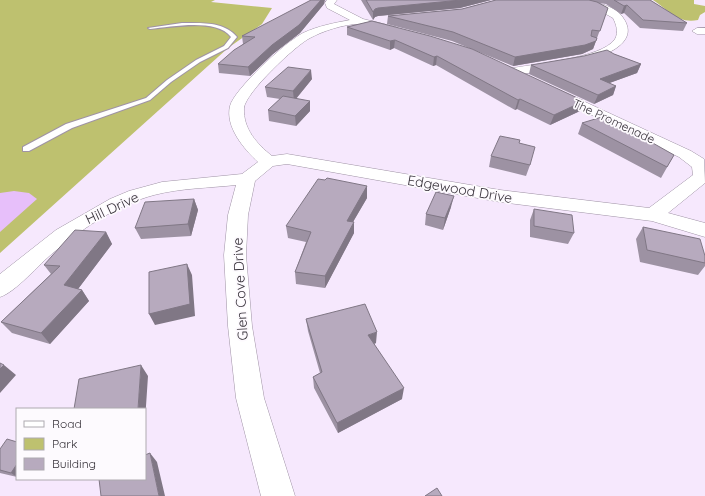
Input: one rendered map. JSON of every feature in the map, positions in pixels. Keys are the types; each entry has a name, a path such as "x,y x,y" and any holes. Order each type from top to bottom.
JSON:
{"street":[{"path":"333,0 329,3 330,6 360,21 408,33"},
{"path":"512,72 592,56 611,49 619,42 622,30 618,16 598,6 572,0"},
{"path":"247,179 268,162 250,147 238,124 237,106 239,101 253,84 299,40 336,26 360,21 390,19"},
{"path":"497,65 533,82"},
{"name":"The Promenade","path":"547,89 672,148 698,163 702,168 702,177 653,215"},
{"name":"Edgewood Drive","path":"268,162 293,160 500,196 653,215"},
{"name":"Hill Drive","path":"0,288 47,247 81,223 136,195 169,186 247,179"},
{"name":"Glen Cove Drive","path":"247,179 238,215 235,255 240,326 250,398 278,496"},
{"path":"653,215 705,230"}],"lane":[{"path":"26,149 69,126 148,99 169,81 198,61 226,47 234,37 227,30 209,25 150,28"}],"green space":[{"path":"0,0 215,0 211,2 272,8 262,24 228,48 0,253"},
{"path":"653,0 694,0 694,4 705,6 705,12 700,15 698,20 684,20 674,15"}],"shaded area":[{"path":"14,191 29,193 37,199 0,232 0,193"}],"building":[{"path":"311,0 321,0 299,25 272,45 248,67 218,64 234,50 255,37 242,36"},
{"path":"366,0 461,0 378,8 373,12"},
{"path":"496,0 589,0 597,2 608,8 600,31 592,30 591,36 597,38 596,41 585,45 515,57 453,32 388,16 462,9"},
{"path":"614,0 650,0 687,23 643,20 627,5 624,6"},
{"path":"372,21 472,49 584,101 554,115 520,99 518,100 437,56 434,57 395,40 390,41 347,27"},
{"path":"607,50 641,64 600,79 616,86 598,95 531,65 584,56"},
{"path":"288,67 311,70 293,91 265,87"},
{"path":"283,96 310,101 295,116 268,110"},
{"path":"605,116 674,155 667,167 582,123"},
{"path":"500,136 520,140 519,143 535,147 530,165 491,156"},
{"path":"327,178 367,186 347,221 354,222 325,276 295,272 311,232 286,226 318,179 325,180"},
{"path":"436,192 454,196 445,218 426,214"},
{"path":"194,199 188,224 135,228 145,202"},
{"path":"534,209 572,215 574,233 534,226"},
{"path":"643,227 700,239 705,256 705,263 647,250"},
{"path":"75,230 106,232 64,285 82,290 41,333 1,322 60,266 44,265"},
{"path":"187,264 190,304 149,314 149,272"},
{"path":"365,304 377,332 368,335 404,388 337,423 313,377 322,372 306,319"},
{"path":"0,363 4,365 0,369"},
{"path":"141,365 138,408 74,408 79,379"},
{"path":"7,439 16,442 16,466 11,473 0,470 0,449"},
{"path":"150,453 159,496 101,496 99,480 146,480 146,455"},
{"path":"437,488 442,496 425,496"}]}
